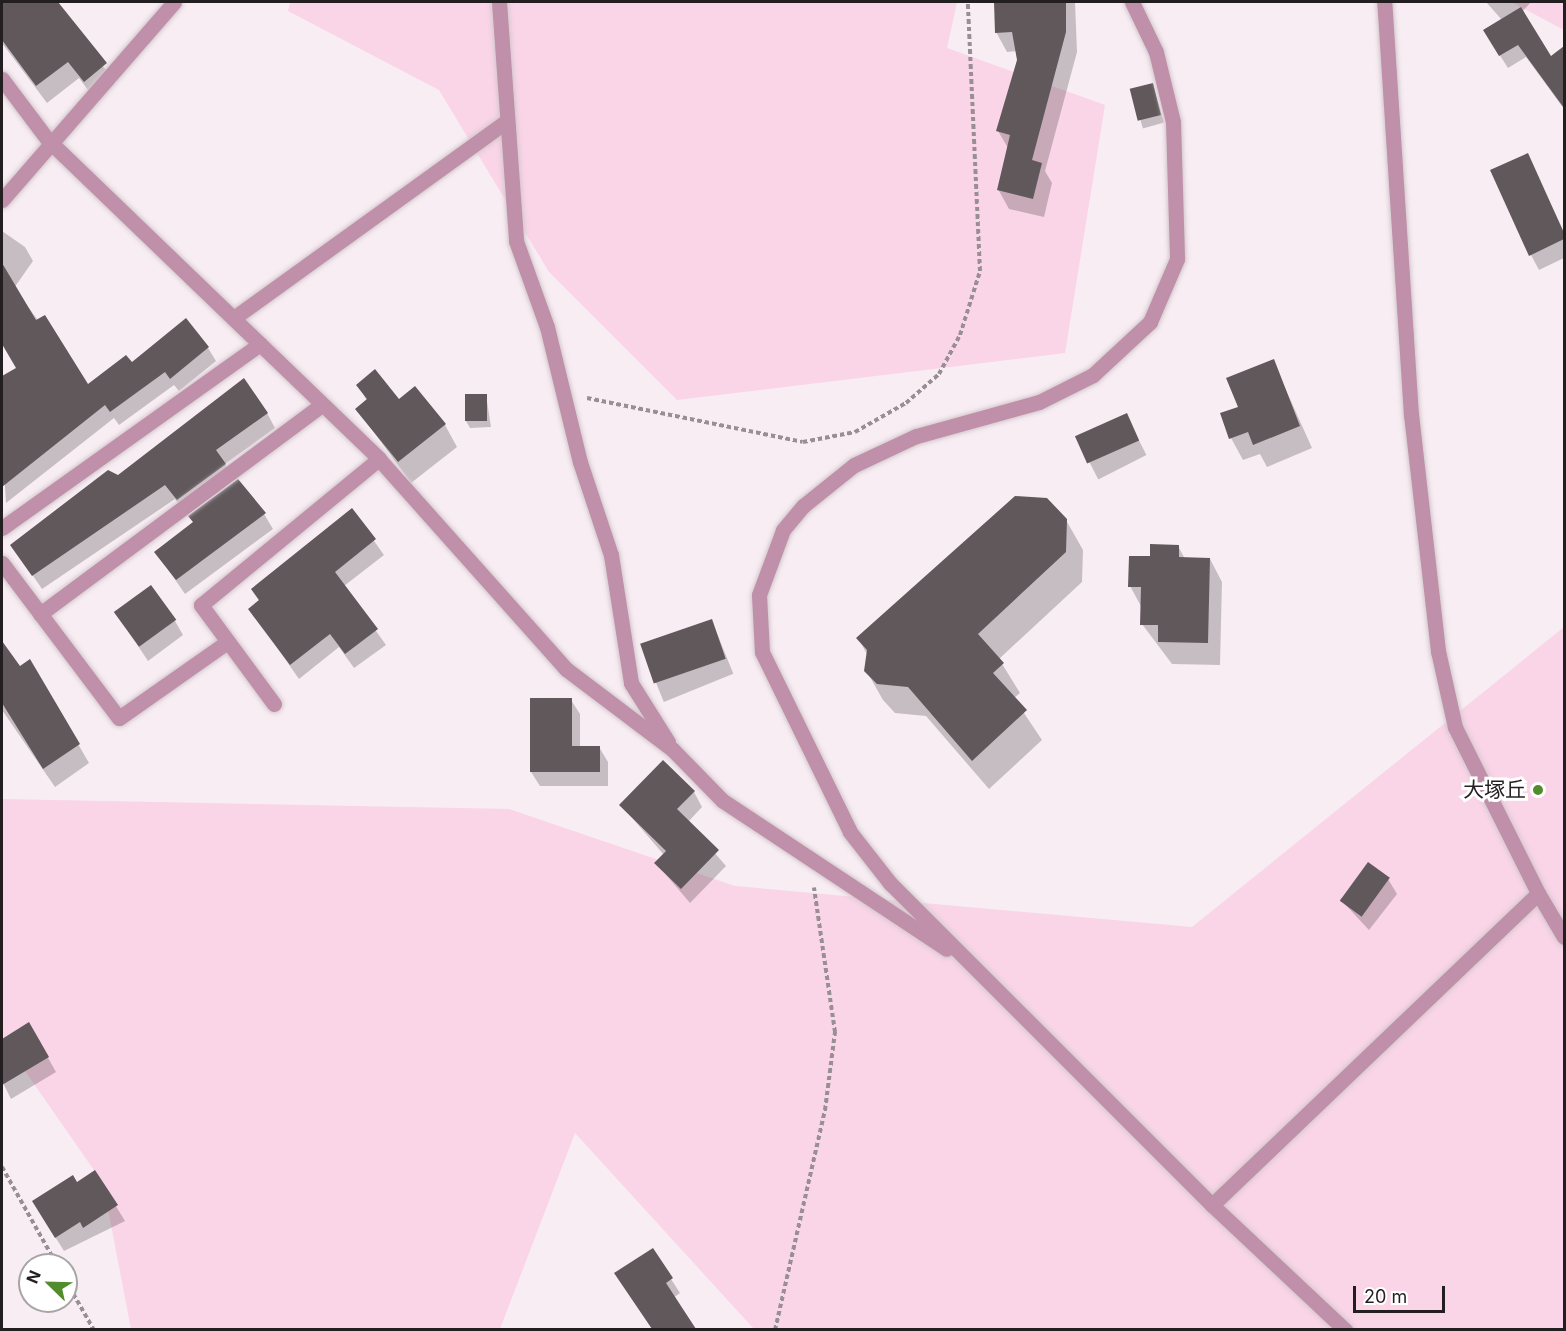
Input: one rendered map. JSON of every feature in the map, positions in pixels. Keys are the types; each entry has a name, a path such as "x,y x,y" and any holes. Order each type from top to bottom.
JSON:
{"street":[{"path":"2,200 48,140 174,2"},
{"path":"499,2 516,241 547,327 563,393 611,555 631,683 673,750"},
{"path":"1132,2 1156,52 1173,122 1176,259 1150,321 1093,375 1039,402 916,436 854,465 803,506 783,530 759,595 762,652 850,832 890,883 1212,1205 1345,1329"},
{"path":"1384,2 1411,414 1438,651 1455,727 1538,893 1564,937"},
{"path":"2,79 48,140 235,317 319,407 378,459 567,669 673,750 723,801 977,969"},
{"path":"235,317 507,121"},
{"path":"2,528 260,344"},
{"path":"40,614 319,407"},
{"path":"274,704 201,605 378,459"},
{"path":"2,563 119,718 228,642"},
{"path":"1212,1205 1538,893"}],"path":[{"path":"563,393 803,442 855,432 906,403 939,374 960,334 980,271 968,2"},
{"path":"775,1329 825,1110 835,1032 811,858"},
{"path":"2,1167 50,1253"},
{"path":"78,1302 94,1329"}],"shaded area":[{"path":"290,2 957,2 947,48 1105,105 1065,353 677,400 549,272 439,90 288,11"},
{"path":"1511,2 1564,2 1564,30"},
{"path":"1564,627 1564,1329 754,1329 575,1133 500,1329 131,1329 103,1183 2,1038 2,799 509,809 735,886 1192,927"}],"building":[{"path":"2,2 58,2 107,63 84,82 68,62 36,86 2,40"},
{"path":"994,2 1066,2 1066,32 1032,160 1042,163 1033,199 997,190 1010,135 996,131 1017,60 1012,32 995,33"},
{"path":"1521,7 1551,56 1564,46 1564,108 1518,45 1499,56 1483,30"},
{"path":"1153,83 1161,115 1138,121 1130,89"},
{"path":"1528,153 1564,233 1564,239 1529,256 1490,170"},
{"path":"2,263 36,320 45,315 88,384 126,355 132,362 186,318 209,347 170,379 165,372 110,412 105,405 2,487 2,376 16,368 2,344"},
{"path":"1274,359 1300,426 1253,445 1248,432 1229,439 1220,413 1238,407 1226,378"},
{"path":"375,369 399,399 415,386 446,424 398,462 355,409 367,399 356,385"},
{"path":"244,378 268,413 216,450 226,464 177,500 165,485 32,576 10,545 108,470 118,475"},
{"path":"465,394 487,394 487,421 465,421"},
{"path":"1127,413 1139,440 1087,464 1075,436"},
{"path":"238,479 266,513 176,580 154,552 193,522 188,516"},
{"path":"1015,496 1047,498 1067,519 1066,552 978,634 1004,663 993,673 1027,710 972,761 908,687 877,684 864,671 867,650 856,638"},
{"path":"352,508 376,539 335,572 378,629 345,654 330,634 290,665 248,609 259,600 251,589"},
{"path":"1150,544 1179,545 1179,557 1210,558 1208,643 1158,642 1158,625 1140,625 1141,587 1128,587 1129,556 1150,556"},
{"path":"151,585 176,620 139,647 114,612"},
{"path":"712,619 726,659 654,683 640,644"},
{"path":"2,641 20,666 30,659 80,744 43,769 2,703"},
{"path":"530,698 572,698 572,746 600,746 600,772 530,772"},
{"path":"663,760 695,791 677,809 719,850 681,889 654,863 666,851 619,805"},
{"path":"1368,862 1390,878 1362,917 1340,901"},
{"path":"29,1022 49,1057 2,1085 2,1039"},
{"path":"95,1170 118,1205 83,1228 80,1222 55,1238 32,1201 73,1175 77,1182"},
{"path":"653,1248 673,1278 666,1283 696,1329 652,1329 614,1273"}],"place":[{"name":"大塚丘","path":"1538,790"}]}
